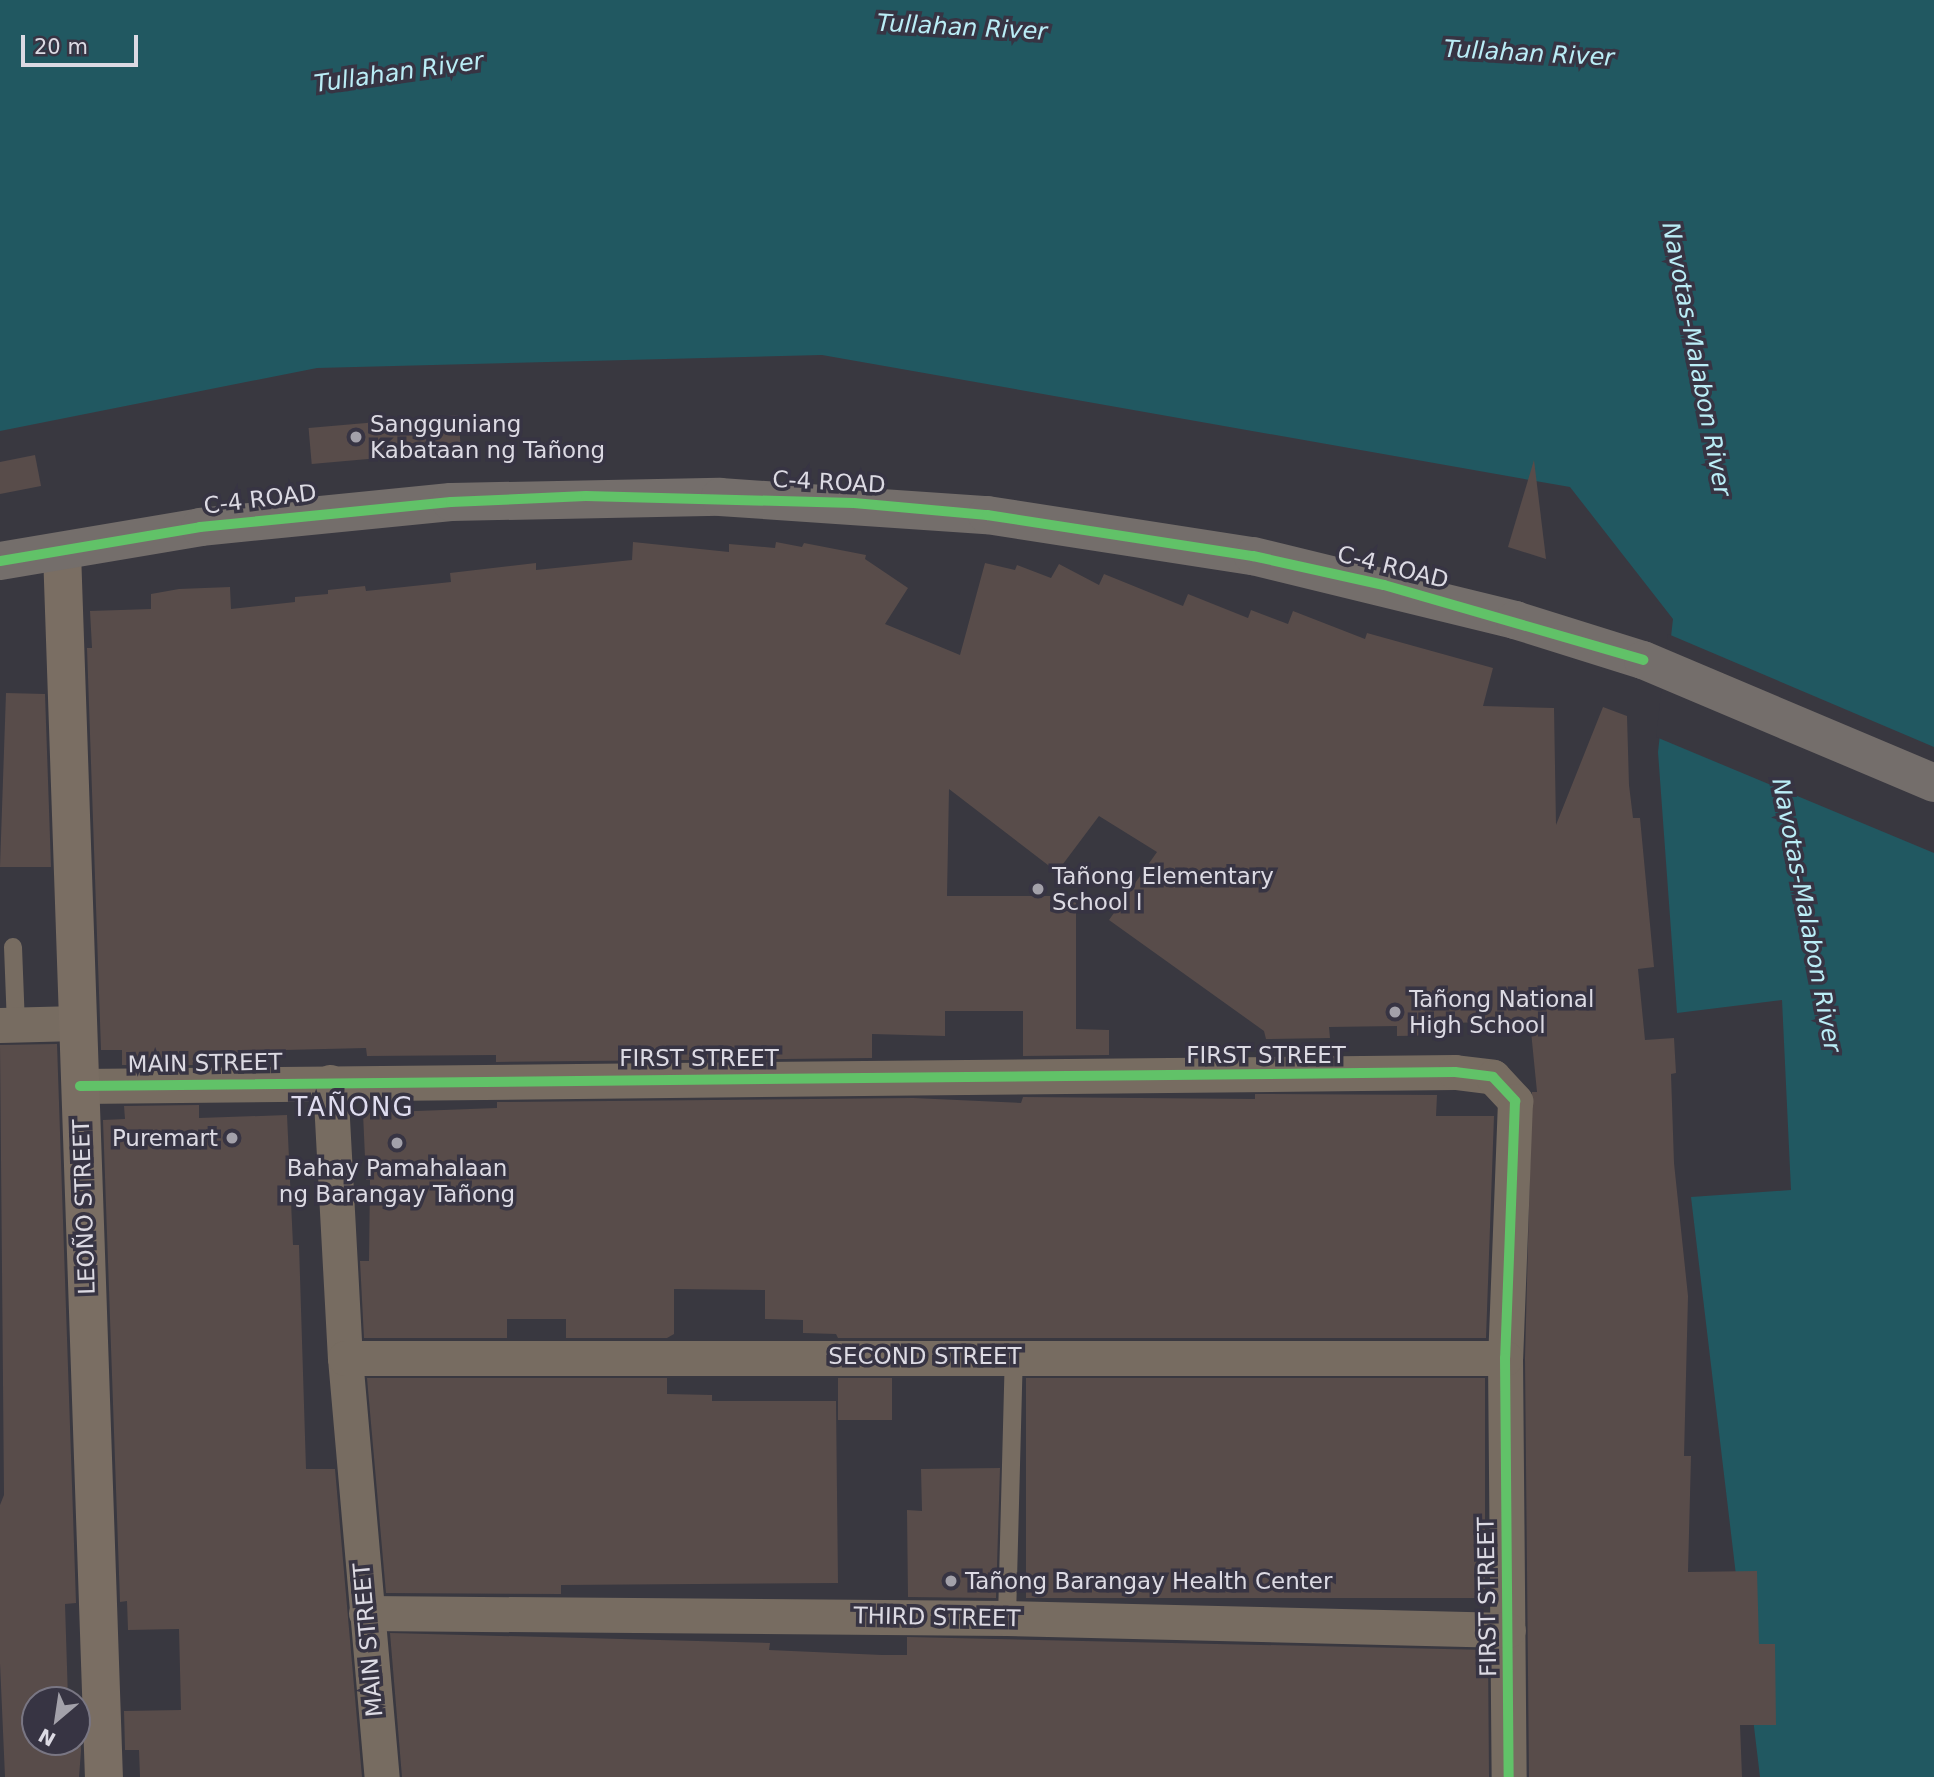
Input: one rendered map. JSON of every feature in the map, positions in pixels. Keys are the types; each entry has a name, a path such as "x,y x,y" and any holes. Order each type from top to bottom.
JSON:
{"highway":[{"name":"C-4 ROAD","path":"0,561 201,527 452,502 586,496 854,503 1014,519 1253,556 1515,620 1666,670 1934,783"}],"main road":[{"name":"LEOÑO STREET","path":"62,552 104,1777"}],"street":[{"path":"8,1025 78,1023"},
{"name":"FIRST STREET","path":"330,1082 1455,1072 1493,1077 1515,1101 1506,1358 1509,1777"},
{"name":"MAIN STREET","path":"80,1086 330,1082 345,1359 382,1777"},
{"name":"SECOND STREET","path":"345,1359 1506,1358"},
{"name":"THIRD STREET","path":"366,1613 1007,1618 1508,1630"}],"lane":[{"path":"8,1025 13,947"},
{"path":"1007,1618 1014,1357"}],"water":[{"path":"0,0 1934,0 1934,1777 1760,1777 1691,1197 1791,1190 1782,1000 1677,1013 1658,752 1673,619 1570,487 822,355 317,368 0,431"}],"pier":[{"path":"1668,634 1934,747 1934,853 1656,737"}],"building":[{"path":"458,415 461,451 312,464 309,428"},
{"path":"35,455 41,486 0,494 0,462"},
{"path":"1534,460 1546,559 1508,547"},
{"path":"633,542 729,552 729,544 775,548 776,542 802,547 804,543 866,555 865,559 908,588 885,624 960,655 985,563 1015,570 1017,565 1051,578 1059,564 1099,585 1104,574 1183,606 1188,594 1248,618 1251,610 1288,624 1293,611 1365,639 1367,633 1493,668 1483,706 1554,708 1556,825 1603,707 1627,716 1629,785 1633,818 1640,818 1654,967 1638,969 1645,1040 1674,1038 1676,1073 1671,1074 1674,1163 1688,1296 1684,1456 1691,1456 1688,1572 1757,1571 1759,1644 1775,1644 1776,1725 1740,1725 1742,1777 1529,1777 1525,1358 1532,1092 1537,1092 1530,1021 1450,1023 1450,1035 1397,1036 1397,1026 1329,1027 1330,1038 1266,1039 1264,1031 1109,920 1157,852 1099,816 1057,872 949,789 947,896 1076,896 1076,1029 1109,1030 1109,1055 1023,1056 1023,1011 945,1011 945,1036 872,1034 872,1058 496,1062 496,1055 367,1056 366,1048 284,1050 285,1056 197,1057 197,1065 122,1065 122,1050 101,1050 87,648 92,648 90,611 151,609 151,594 179,589 230,587 231,609 295,602 295,597 328,594 328,590 365,586 366,591 451,582 450,573 536,563 536,570 632,560"},
{"path":"6,693 45,694 51,867 0,867"},
{"path":"57,1044 76,1603 65,1604 68,1686 21,1686 21,1756 81,1756 79,1777 5,1777 0,1663 0,1505 4,1495 0,1045"},
{"path":"1255,1094 1437,1095 1436,1116 1494,1116 1486,1338 838,1338 836,1334 803,1333 803,1320 765,1319 765,1290 674,1289 674,1334 667,1338 566,1338 566,1319 507,1319 507,1338 364,1338 360,1261 369,1261 370,1180 366,1180 363,1113 497,1108 497,1102 913,1098 1021,1103 1023,1097 1255,1099"},
{"path":"199,1105 199,1118 287,1115 293,1245 299,1245 306,1469 335,1469 362,1777 140,1777 139,1750 125,1750 124,1711 181,1710 179,1629 128,1630 127,1601 120,1602 103,1120 125,1119 124,1106"},
{"path":"367,1378 667,1378 667,1394 712,1395 712,1401 836,1401 838,1583 561,1585 561,1594 386,1593"},
{"path":"838,1378 892,1378 892,1420 838,1420"},
{"path":"1026,1378 1485,1378 1485,1598 1026,1598"},
{"path":"1000,1468 996,1598 908,1597 907,1510 922,1511 921,1469"},
{"path":"390,1633 770,1643 769,1650 882,1655 907,1655 907,1637 1488,1650 1489,1777 402,1777"}],"cycle path":[{"path":"0,561 200,527 451,502 586,496 854,503 987,515 1253,556 1384,585 1643,660"},
{"path":"80,1086 1455,1072 1493,1077 1515,1101 1505,1358 1509,1777"}],"place":[{"name":"Sangguniang Kabataan ng Tañong","path":"356,437"},
{"name":"Tañong Elementary School Ⅰ","path":"1038,889"},
{"name":"Tañong National High School","path":"1395,1012"},
{"name":"Puremart","path":"232,1138"},
{"name":"Bahay Pamahalaan ng Barangay Tañong","path":"397,1143"},
{"name":"Tañong Barangay Health Center","path":"951,1581"}],"district":[{"name":"TAÑONG","path":"353,1108"}],"water label":[{"name":"Tullahan River","path":"962,28"},
{"name":"Tullahan River","path":"1529,54"},
{"name":"Tullahan River","path":"399,73"},
{"name":"Navotas-Malabon River","path":"1696,359"},
{"name":"Navotas-Malabon River","path":"1806,915"}]}
